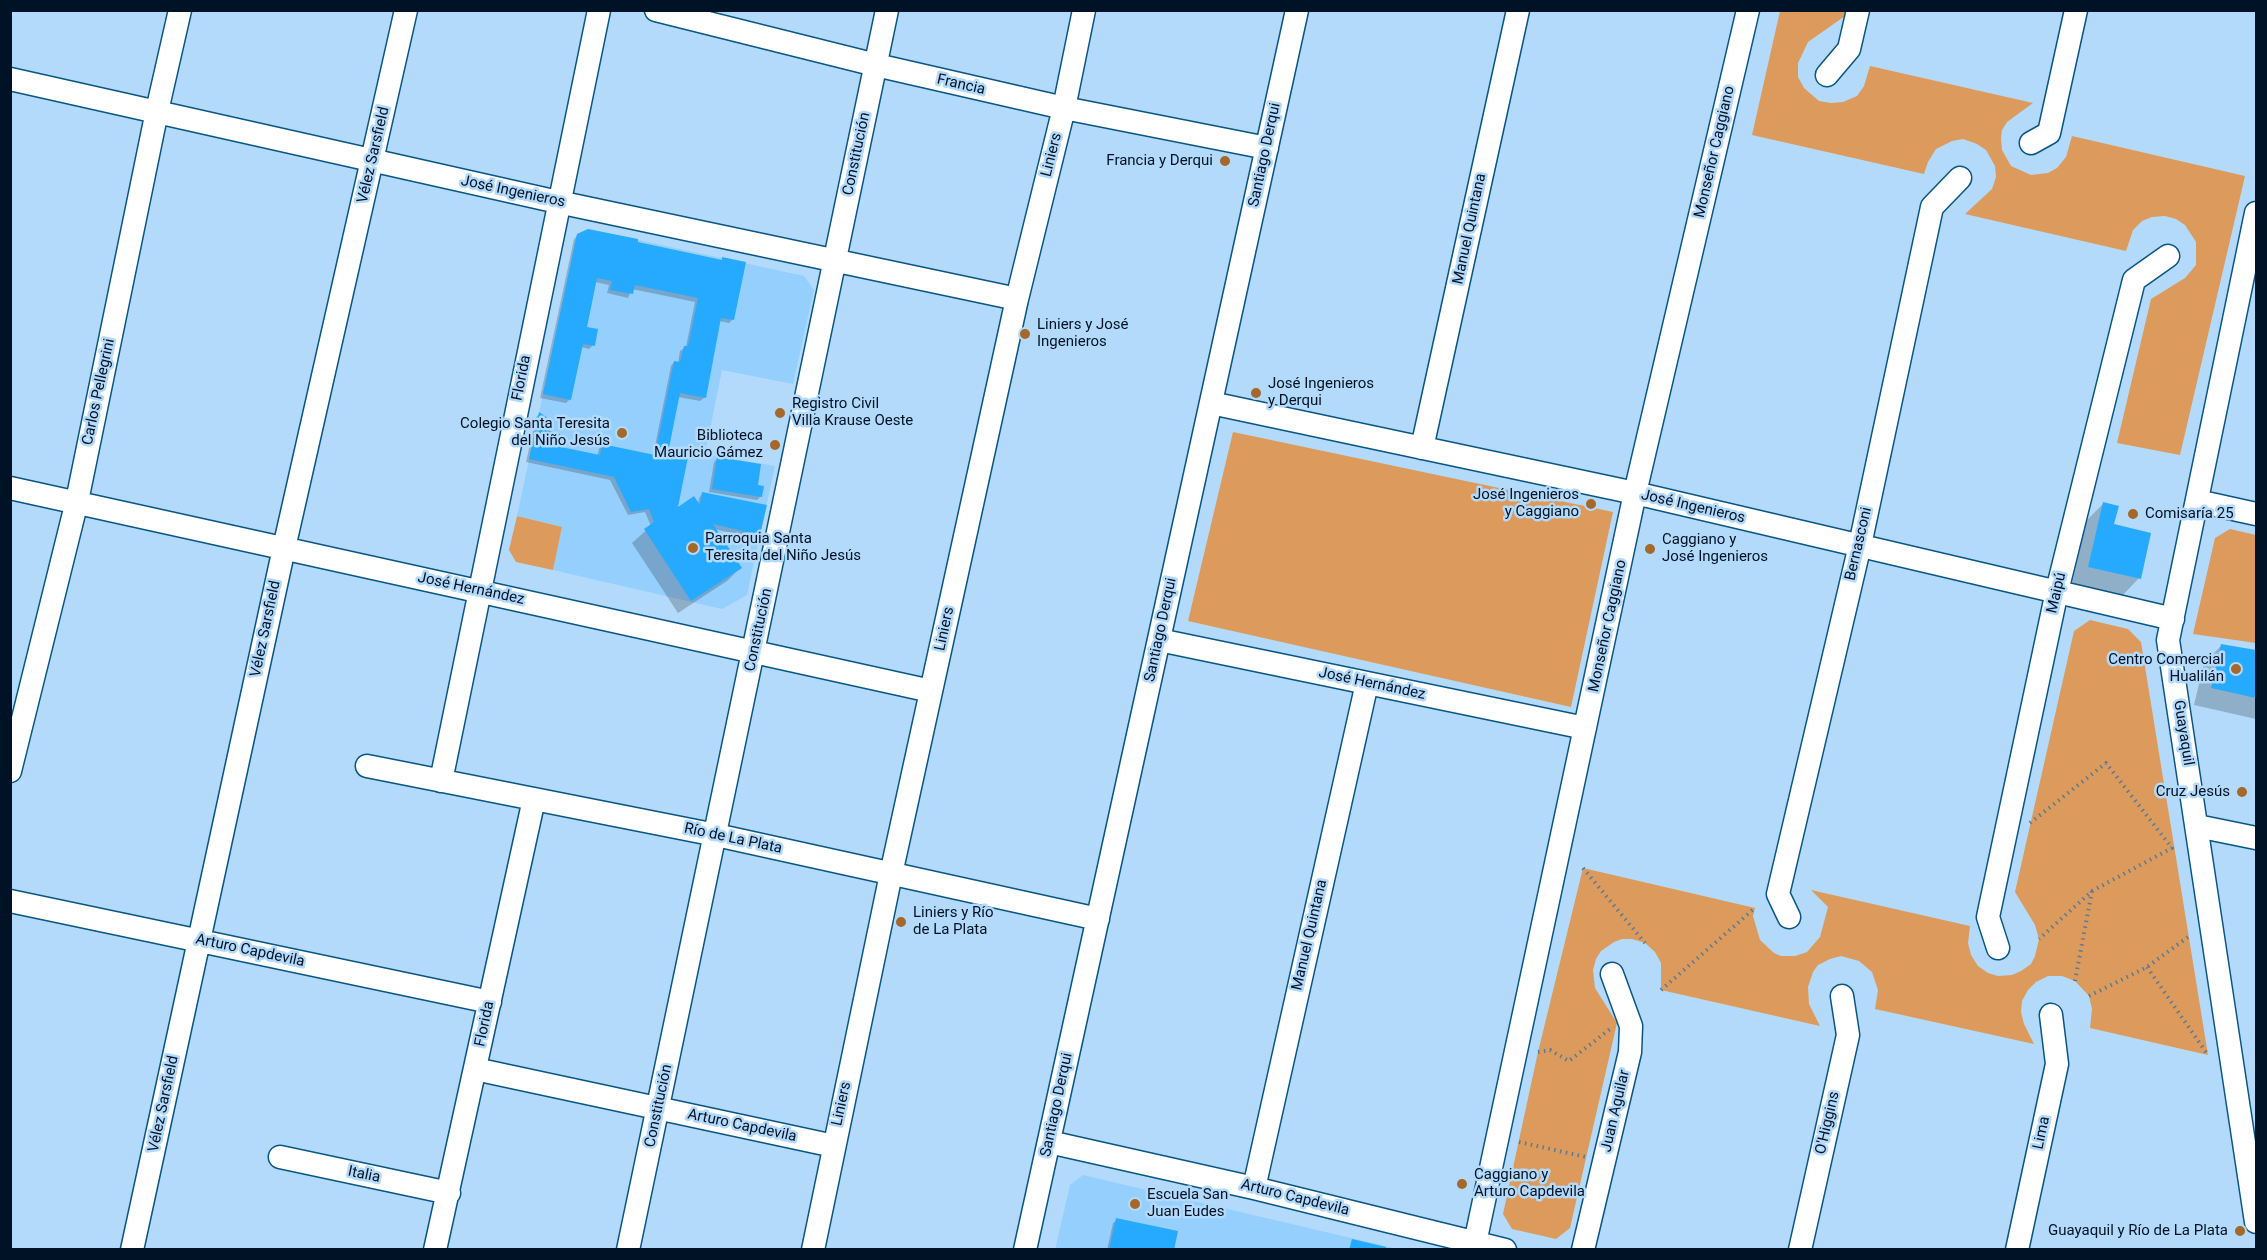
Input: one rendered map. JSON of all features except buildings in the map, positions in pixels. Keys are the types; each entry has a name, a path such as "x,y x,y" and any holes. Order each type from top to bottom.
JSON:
{"street":[{"name":"Carlos Pellegrini","path":"10,771 77,501 180,10"},
{"name":"Vélez Sarsfield","path":"132,1250 284,548 406,10"},
{"name":"Florida","path":"441,780 598,10"},
{"name":"Francia","path":"656,10 705,16 876,65 1064,108 1267,148"},
{"name":"Constitución","path":"628,1250 755,652 887,10"},
{"name":"Liniers","path":"813,1250 891,874 1017,299 1064,108 1084,10"},
{"name":"Santiago Derqui","path":"1025,1250 1297,10"},
{"name":"Manuel Quintana","path":"1422,448 1518,10"},
{"name":"Monseñor Caggiano","path":"1475,1243 1635,493 1748,10"},
{"path":"1827,75 1849,49 1858,10"},
{"path":"2031,143 2049,133 2076,10"},
{"name":"José Ingenieros","path":"10,80 558,202 1017,299"},
{"name":"Bernasconi","path":"1789,917 1778,894 1860,545 1932,207 1960,178"},
{"name":"Guayaquil","path":"2256,213 2248,295 2197,501 2168,640 2254,1189 2256,1222"},
{"name":"Maipú","path":"1998,948 1988,917 2057,591 2134,280 2168,256"},
{"name":"José Ingenieros","path":"1211,403 1635,493 2173,619"},
{"name":"José Hernández","path":"10,488 931,691"},
{"path":"2197,501 2256,514"},
{"name":"José Hernández","path":"1159,640 1586,728"},
{"name":"Manuel Quintana","path":"1254,1188 1367,683"},
{"name":"Río de La Plata","path":"367,766 716,835 1098,919"},
{"name":"Florida","path":"435,1250 534,799"},
{"path":"2197,826 2256,838"},
{"name":"Arturo Capdevila","path":"10,901 490,1002"},
{"name":"Juan Aguilar","path":"1583,1250 1630,1052 1631,1026 1612,974"},
{"name":"O'Higgins","path":"1800,1250 1848,1035 1842,996"},
{"name":"Lima","path":"2017,1250 2057,1064 2051,1016"},
{"name":"Arturo Capdevila","path":"475,1069 834,1146"},
{"name":"Arturo Capdevila","path":"1049,1142 1254,1188 1505,1250"},
{"name":"Italia","path":"280,1157 448,1193"}],"path":[{"path":"2030,823 2106,763 2172,848 2092,891 2039,939"},
{"path":"1583,868 1645,943"},
{"path":"2075,981 2092,891"},
{"path":"1661,990 1755,908"},
{"path":"2089,996 2148,967 2188,937"},
{"path":"2148,967 2208,1055"},
{"path":"1538,1052 1550,1050 1569,1061 1617,1023"},
{"path":"1519,1142 1586,1157"}],"shaded area":[{"path":"1780,11 1846,11 1845,16 1808,42 1798,63 1798,77 1804,88 1819,101 1843,102 1857,96 1864,86 1870,66 2033,103 2007,122 2002,130 2001,138 2002,150 2011,166 2031,175 2048,173 2057,168 2066,157 2072,136 2245,176 2180,455 2117,443 2151,299 2185,278 2196,265 2196,242 2185,225 2165,216 2142,221 2133,230 2126,251 1965,214 1992,189 1996,177 1995,166 1986,150 1963,139 1952,141 1936,149 1924,174 1752,135"},
{"name":"Colegio Santa Teresita del Niño Jesús","path":"588,229 804,276 814,290 793,384 722,370 705,454 775,466 747,595 722,609 553,570 562,527 517,516 577,234"},
{"path":"1233,432 1613,512 1571,707 1188,621"},
{"path":"517,516 562,527 553,570 516,562 509,550"},
{"path":"2230,529 2256,535 2256,643 2193,634 2215,538"},
{"path":"2090,620 2128,629 2141,642 2208,1055 2090,1028 2092,1009 2089,996 2075,981 2062,976 2048,976 2036,982 2022,1001 2021,1012 2024,1024 2034,1044 1875,1009 1878,990 1872,972 1859,961 1841,956 1818,965 1808,987 1809,1004 1820,1026 1661,990 1661,963 1655,952 1645,943 1622,939 1601,951 1593,970 1595,988 1617,1023 1570,1228 1556,1239 1512,1229 1503,1214 1538,1052 1583,868 1755,908 1753,916 1760,940 1774,953 1781,956 1795,956 1807,952 1820,937 1828,907 1811,890 1970,926 1968,943 1971,955 1978,966 1998,976 2012,975 2021,971 2031,964 2039,939 2035,925 2015,892 2074,631"},
{"name":"Escuela San Juan Eudes","path":"1083,1175 1398,1249 1055,1250 1070,1185"}],"place":[{"name":"Francia y Derqui","path":"1225,161"},
{"name":"Liniers y José Ingenieros","path":"1025,334"},
{"name":"José Ingenieros y Derqui","path":"1256,393"},
{"name":"Registro Civil Villa Krause Oeste","path":"780,413"},
{"name":"Colegio Santa Teresita del Niño Jesús","path":"622,433"},
{"name":"Biblioteca Mauricio Gámez","path":"775,445"},
{"name":"José Ingenieros y Caggiano","path":"1591,504"},
{"name":"Comisaría 25","path":"2133,514"},
{"name":"Parroquia Santa Teresita del Niño Jesús","path":"693,548"},
{"name":"Caggiano y José Ingenieros","path":"1650,549"},
{"name":"Centro Comercial Hualilán","path":"2236,669"},
{"name":"Cruz Jesús","path":"2242,792"},
{"name":"Liniers y Río de La Plata","path":"901,922"},
{"name":"Caggiano y Arturo Capdevila","path":"1462,1184"},
{"name":"Escuela San Juan Eudes","path":"1135,1204"},
{"name":"Guayaquil y Río de La Plata","path":"2240,1231"}]}
